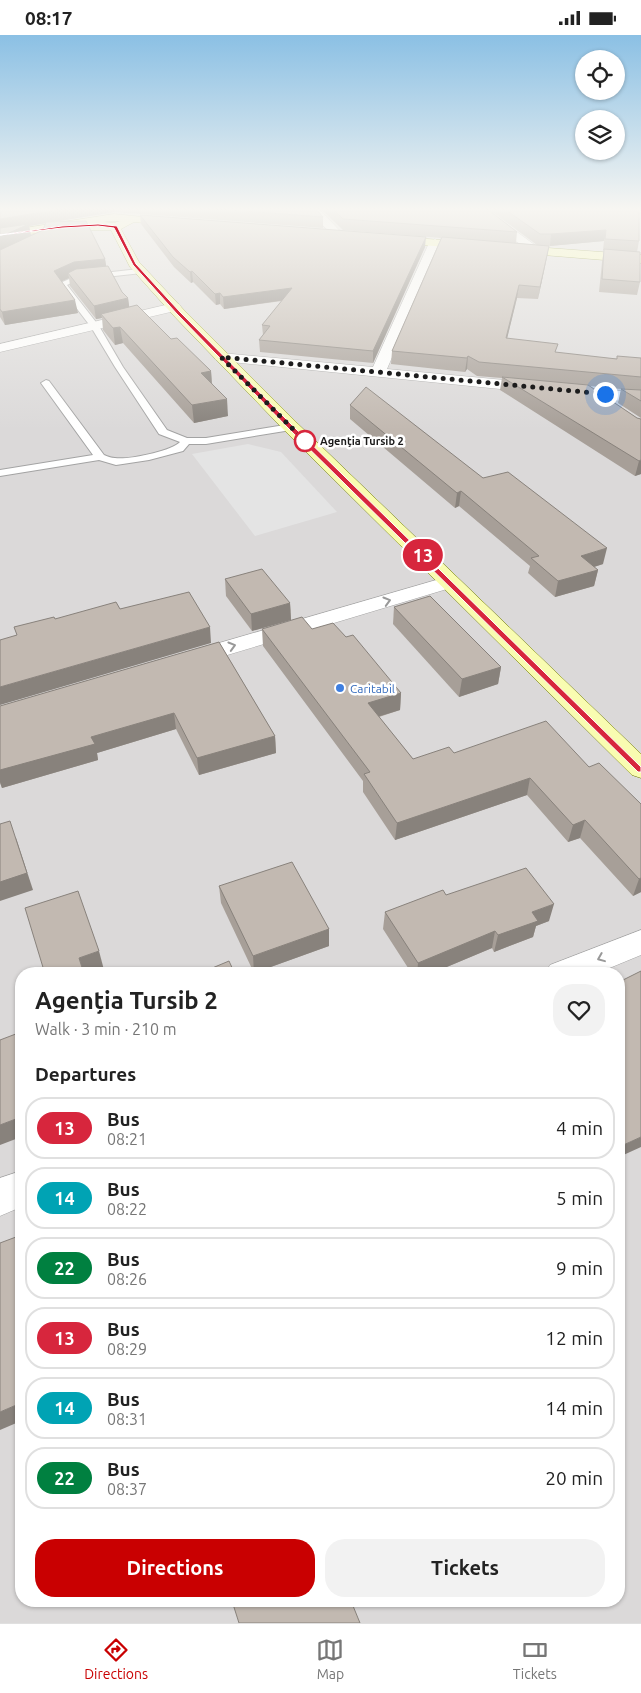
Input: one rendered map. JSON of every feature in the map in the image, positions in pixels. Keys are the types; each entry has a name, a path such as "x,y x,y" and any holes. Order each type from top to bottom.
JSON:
{"main road":[{"path":"150,282 291,427 641,769"}],"street":[{"path":"378,373 418,282"},
{"path":"0,348 174,307"},
{"path":"221,357 641,398"},
{"path":"587,392 619,413"},
{"path":"170,664 450,582"},
{"path":"578,967 641,942"},
{"path":"0,1197 15,1191"}],"lane":[{"path":"64,282 62,283 95,326 119,367 163,431 186,441 206,441 291,427"},
{"path":"46,383 100,457"},
{"path":"0,473 100,457 116,461 149,457 179,449 186,441"}],"shaded area":[{"path":"0,282 641,282 641,1623 0,1623"},
{"path":"248,444 281,452 337,512 255,536 192,454"}],"building":[{"path":"0,282 62,282 75,300 2,312 0,309"},
{"path":"75,282 117,282 128,298 94,306"},
{"path":"203,282 405,282 373,351 259,340 270,326 262,325 292,288 223,297 220,293 215,294"},
{"path":"422,282 541,282 540,287 519,285 506,338 558,344 555,352 617,359 617,356 641,358 641,377 479,362 468,356 467,358 392,351"},
{"path":"137,305 171,339 177,338 211,371 201,373 227,399 192,405 120,327 113,328 101,314"},
{"path":"502,377 588,385 641,419 641,460 639,461"},
{"path":"366,387 483,478 508,472 607,548 581,556 598,570 558,581 531,558 539,556 461,491 457,493 350,405"},
{"path":"621,389 641,390 641,401"},
{"path":"262,569 290,603 251,614 225,579"},
{"path":"189,592 210,627 0,687 0,640 17,635 14,627 54,617 55,619 116,602 120,609"},
{"path":"430,596 501,667 462,679 394,607"},
{"path":"302,617 312,629 333,623 346,637 353,635 401,693 368,703 413,759 449,747 454,753 546,721 589,767 599,763 641,804 641,878 639,879 585,820 573,825 530,778 397,823 364,774 370,772 262,629"},
{"path":"219,642 275,736 197,758 174,713 91,737 95,744 0,770 0,706"},
{"path":"10,821 27,873 0,882 0,824"},
{"path":"292,862 329,929 253,956 219,886"},
{"path":"526,868 554,904 532,912 538,921 498,935 495,931 418,963 385,912 443,890 446,895"},
{"path":"78,891 99,951 79,958 82,967 43,967 25,908"},
{"path":"229,961 232,967 215,967"},
{"path":"641,971 641,1137 625,1144 625,979"},
{"path":"15,1034 15,1119 0,1125 0,1040"},
{"path":"15,1237 15,1406 0,1412 0,1243"},
{"path":"234,1607 353,1607 360,1623 239,1623"}],"bus line":[{"name":"13","path":"150,282 291,427 641,769"}],"place":[{"name":"Agenția Tursib 2","path":"305,441"},
{"name":"Caritabil","path":"340,688"}],"route":[{"path":"305,441 221,357 605,394"}]}
